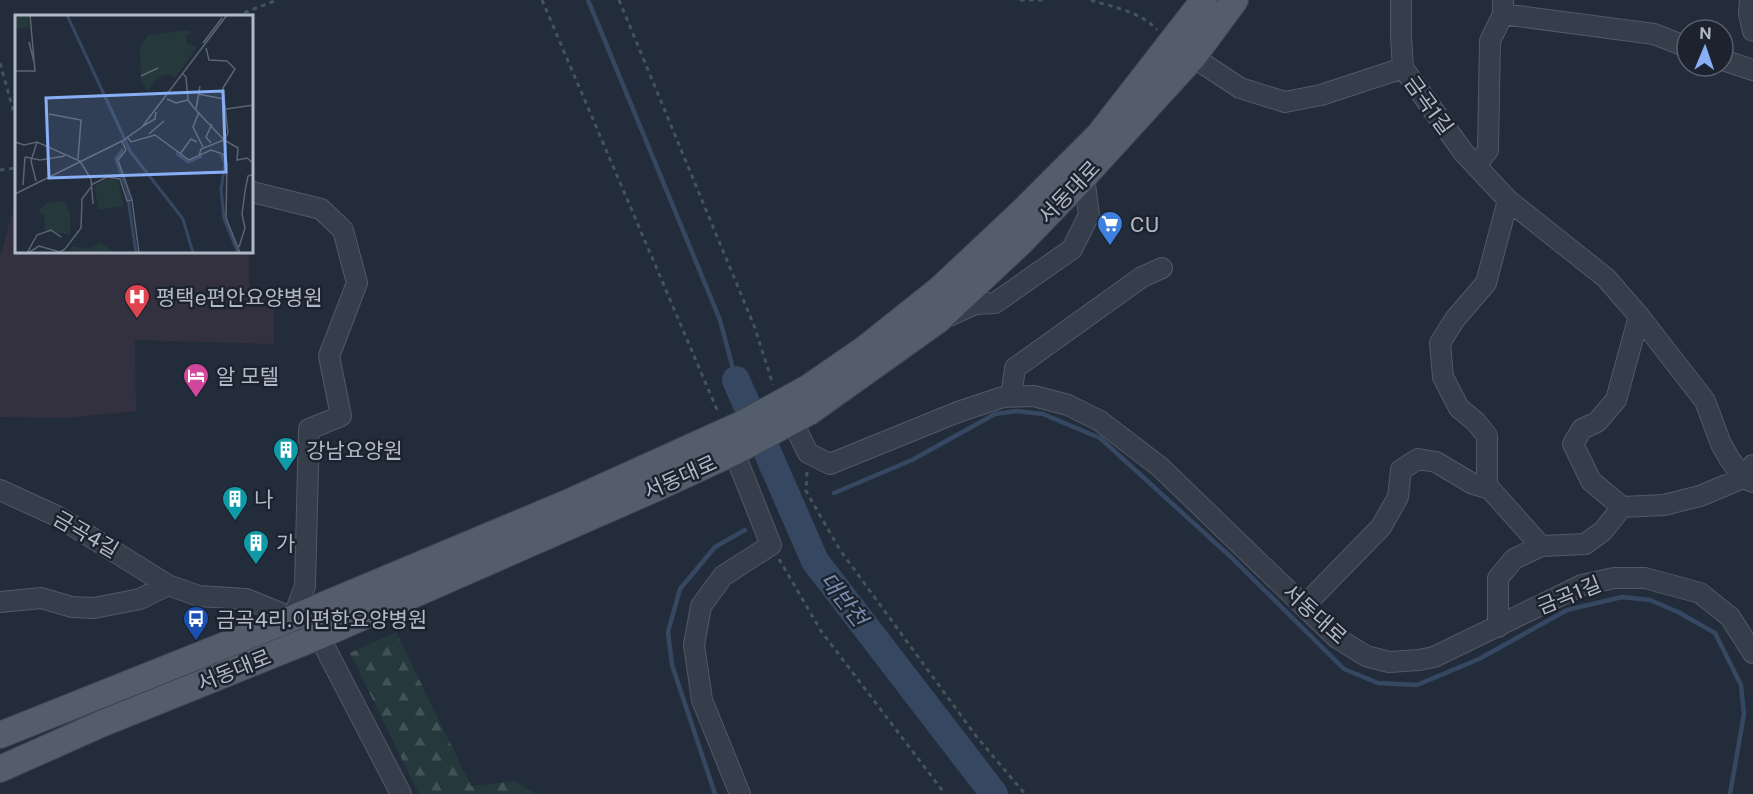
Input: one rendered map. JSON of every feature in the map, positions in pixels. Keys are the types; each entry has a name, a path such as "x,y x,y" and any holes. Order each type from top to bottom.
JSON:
{"main road":[{"name":"서동대로","path":"0,769 100,724 318,636 737,439 780,416 808,388 866,348 940,289 1099,135 1204,0"},
{"name":"서동대로","path":"780,416 809,412 938,320 1020,243 1084,177 1193,57 1235,0"},
{"name":"서동대로","path":"0,735 293,618 565,504 737,439"}],"street":[{"name":"금곡1길","path":"1401,0 1403,68 1464,153 1508,200 1606,278 1705,401 1721,444 1750,475 1700,496 1664,505 1622,507 1603,531 1585,544 1541,546 1514,559 1498,578 1498,627 1582,585 1614,578 1645,578 1700,593 1730,617 1753,653"},
{"path":"1750,0 1749,15 1753,31"},
{"name":"금곡1길","path":"1476,166 1488,150 1490,41 1503,7 1654,34 1675,42"},
{"path":"1193,57 1240,88 1285,102 1321,95 1403,68"},
{"path":"1735,64 1753,70"},
{"path":"938,320 975,304 994,303 1072,249 1089,215 1084,177"},
{"path":"254,192 321,209 343,230 357,283 329,356 341,416 309,429 305,586 293,618"},
{"path":"1508,200 1486,283 1455,319 1440,344 1443,377 1459,408 1487,435 1487,483 1490,489 1541,546"},
{"path":"1011,396 1015,368 1142,277 1162,268"},
{"path":"1622,507 1591,481 1573,444 1582,429 1597,422 1616,400 1638,315"},
{"name":"서동대로","path":"808,453 830,465 958,412 1003,397 1034,396 1068,405 1100,421 1160,467 1337,638 1366,656 1389,662 1434,657 1498,627"},
{"path":"780,416 808,453"},
{"path":"737,439 771,545 723,576 700,606 694,645 702,700 740,794"},
{"path":"1304,606 1381,528 1398,497 1401,470 1418,459 1436,462 1473,484 1490,489"},
{"name":"금곡4길","path":"0,490 57,516 168,585 199,596 246,599 293,618 318,636"},
{"path":"0,602 41,598 72,607 94,608 140,600 168,585"},
{"path":"318,636 401,794"}],"path":[{"path":"239,15 277,0"},
{"path":"542,0 737,439"},
{"path":"619,0 755,328 780,416"},
{"path":"1020,0 1043,0"},
{"path":"1091,0 1127,11 1153,26 1170,46"},
{"path":"0,63 15,107"},
{"path":"0,170 15,168"},
{"path":"808,453 806,491 840,550 976,736 1025,794"},
{"path":"771,545 821,631 945,794"}],"shaded area":[{"name":"평택e편안요양병원","path":"15,204 15,254 249,254 249,296 274,301 274,344 135,340 136,411 67,418 0,417 0,257"}],"green space":[{"path":"396,632 471,786 514,781 536,794 419,794 350,653"}],"waterway":[{"path":"588,0 720,320 736,380"},
{"name":"대반천","path":"736,380 815,561 994,794"},
{"path":"834,493 912,460 995,414 1017,411 1043,414 1100,438 1232,558 1344,669 1378,683 1417,685 1479,659 1567,610 1622,597 1650,600 1678,612 1715,633 1741,685 1744,714 1730,794"},
{"path":"715,794 672,665 668,632 680,589 715,547 745,530"}],"place":[{"name":"CU","path":"1110,247"},
{"name":"평택e편안요양병원","path":"137,320"},
{"name":"알 모텔","path":"196,399"},
{"name":"강남요양원","path":"286,473"},
{"name":"나","path":"235,522"},
{"name":"가","path":"256,566"},
{"name":"금곡4리.이편한요양병원","path":"196,642"}]}
